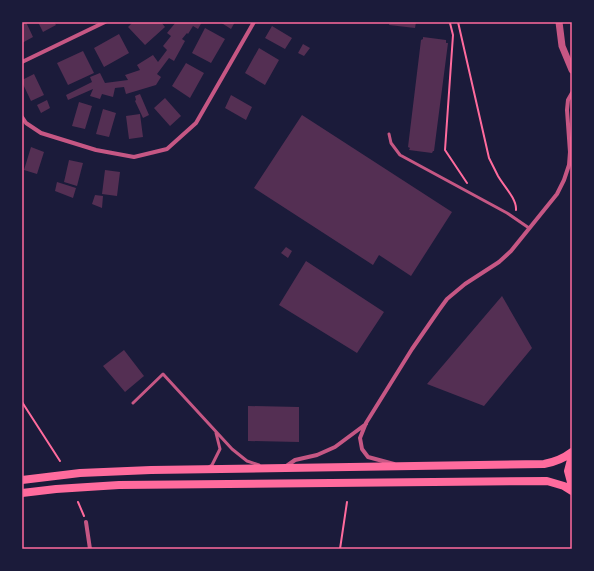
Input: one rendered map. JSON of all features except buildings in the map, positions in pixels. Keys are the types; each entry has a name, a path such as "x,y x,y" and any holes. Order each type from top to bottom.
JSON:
{"main road":[{"path":"22,480 80,473 206,469 544,464 554,462 572,452"},
{"path":"572,456 568,471 572,486"},
{"path":"22,493 119,485 540,481 556,483 572,491"}],"street":[{"path":"22,62 105,22"},
{"path":"22,117 26,123 41,133 96,150 134,157 167,149 196,123 254,22"},
{"path":"559,22 562,46 566,60 572,70"},
{"path":"404,466 368,457 362,449 360,438 366,423 412,349 447,299 465,284 499,262 511,251 557,194 569,165 570,152 567,110 568,100 572,93"},
{"path":"284,468 295,460 317,455 335,447 366,423"},
{"path":"86,522 90,549"}],"lane":[{"path":"389,134 391,143 400,155 514,218 529,228"},
{"path":"133,403 163,374 232,448 247,461 267,468"},
{"path":"206,469 212,464 220,449 215,431"}],"path":[{"path":"449,22 453,35 445,150 468,184"},
{"path":"458,22 489,158 498,178 507,189 516,206 514,218"},
{"path":"22,402 60,461"},
{"path":"78,502 86,522"},
{"path":"340,549 347,502"}]}
